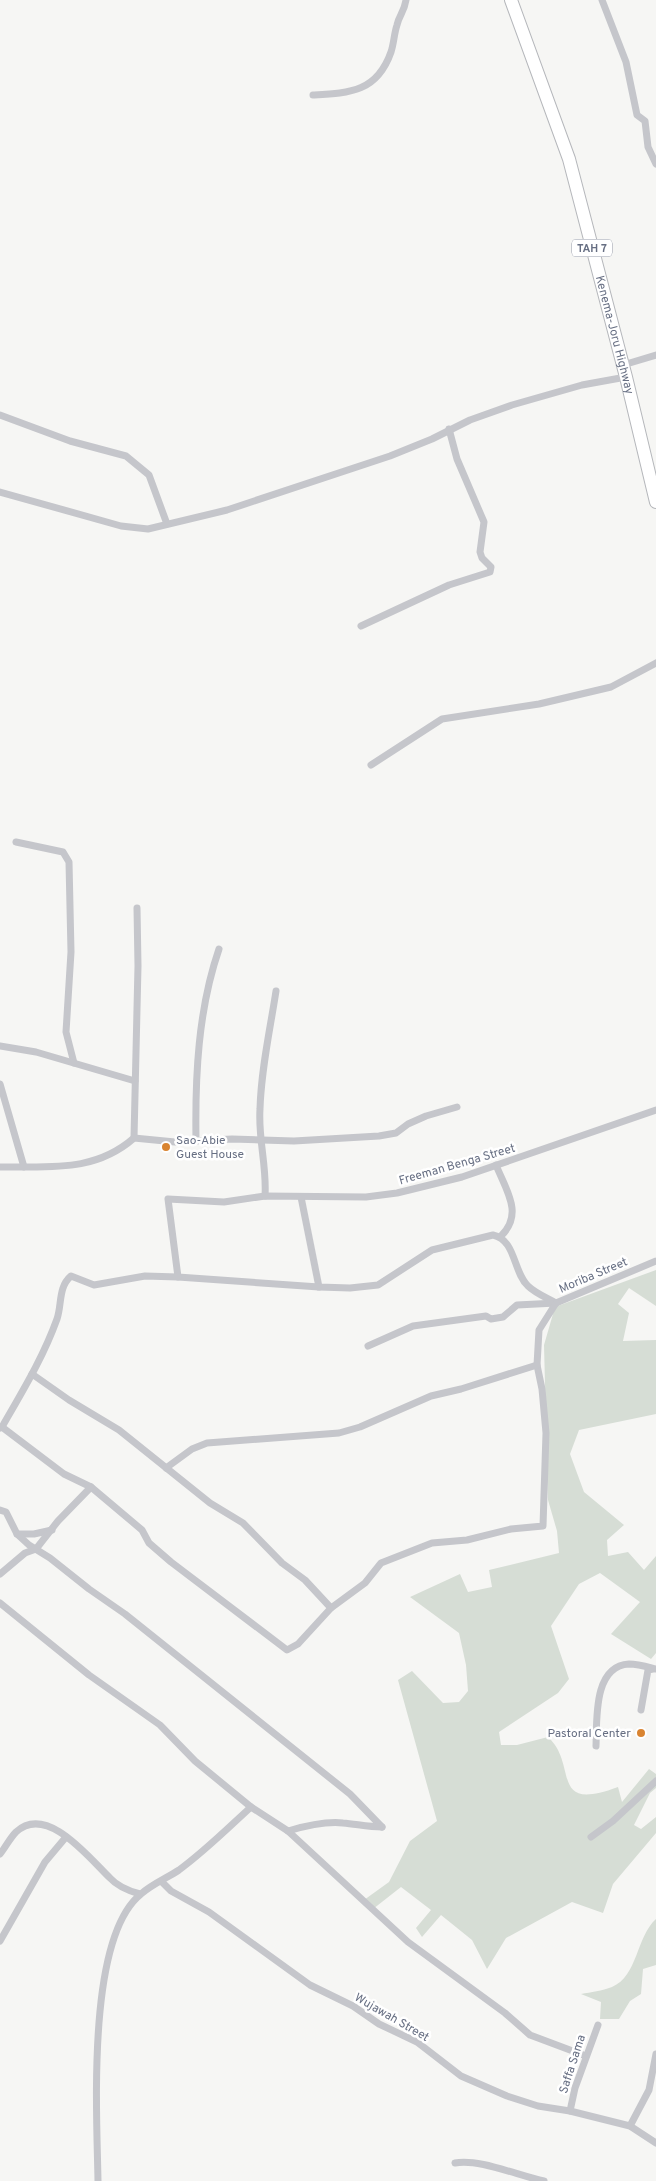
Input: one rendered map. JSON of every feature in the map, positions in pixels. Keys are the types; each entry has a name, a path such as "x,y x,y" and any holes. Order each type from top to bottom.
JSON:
{"highway":[{"name":"Kenema-Joru Highway","path":"511,0 569,159 609,319 623,365 656,502"}],"street":[{"path":"313,96 353,92 368,85 381,72 392,51 397,23 404,13 406,0"},
{"path":"602,0 626,62 637,115 645,121 648,147 656,164"},
{"path":"623,365 656,355"},
{"path":"0,492 121,526 148,529 227,510 390,456 432,439 449,429 504,408 582,385 626,378"},
{"path":"0,415 70,441 126,456 149,475 167,524"},
{"path":"361,626 468,577 490,572 491,567 482,558 480,552 484,522 457,459 449,429"},
{"path":"371,765 442,719 539,704 611,688 656,663"},
{"path":"16,842 63,852 69,862 71,952 66,1032 74,1063"},
{"path":"134,1138 136,908"},
{"path":"196,1140 195,1093 199,1050 208,988 219,949"},
{"path":"265,1196 266,1166 264,1146 260,1140 263,1078 276,991"},
{"path":"0,1046 36,1052 135,1081"},
{"path":"0,1084 24,1167"},
{"path":"0,1168 92,1163 120,1150 134,1138 175,1142 379,1136 396,1133 408,1124 426,1116 457,1107"},
{"name":"Freeman Benga Street","path":"178,1277 168,1199 224,1202 265,1196 366,1197 397,1193 496,1165 656,1110"},
{"path":"496,1165 513,1204 509,1228 501,1236"},
{"path":"301,1197 319,1287"},
{"path":"493,1235 501,1236 528,1287 556,1303 539,1330 537,1365 542,1389 546,1433 543,1526 511,1529 467,1540 432,1543 382,1563 365,1583 331,1608 298,1644 287,1650 171,1562 149,1543 142,1530 91,1487 64,1474 1,1428 43,1356 58,1316 64,1284 71,1276 94,1285 145,1276 350,1288 378,1285 432,1250 493,1235"},
{"name":"Moriba Street","path":"368,1346 414,1326 486,1316 491,1319 504,1317 518,1305 556,1303 656,1261"},
{"path":"166,1468 192,1449 207,1443 339,1433 360,1427 431,1396 461,1390 537,1365"},
{"path":"32,1374 68,1400 118,1430 210,1503 243,1522 282,1563 305,1580 331,1608"},
{"path":"0,1574 25,1553 36,1549 58,1521 91,1487"},
{"path":"0,1510 6,1512 17,1534 125,1614 350,1794 382,1827 361,1827 342,1823 305,1826 288,1831"},
{"path":"17,1534 39,1534 52,1530"},
{"path":"0,1603 89,1674 160,1726 195,1761 251,1807 288,1831 408,1942 505,2013 530,2035 586,2056"},
{"path":"596,1746 597,1713 607,1675 622,1666 630,1664 656,1669"},
{"path":"641,1710 648,1670 656,1669"},
{"path":"591,1837 613,1821 656,1781"},
{"path":"98,2181 97,2068 105,1970 115,1935 124,1914 140,1894 181,1869 251,1807"},
{"path":"0,1854 16,1832 39,1824 51,1826 94,1860 110,1879 125,1889 140,1894"},
{"path":"0,1941 31,1884 45,1862 66,1837"},
{"name":"Wujawah Street","path":"162,1882 171,1891 209,1912 310,1985 353,2006 379,2024 417,2042 460,2076 507,2096 538,2106 570,2111 630,2126 656,2142"},
{"name":"Saffa Sama","path":"570,2111 586,2056 598,2025"},
{"path":"630,2126 649,2090 656,2054"},
{"path":"455,2163 468,2162 501,2168 517,2175 544,2181"}],"shaded area":[{"path":"656,1270 656,1306 629,1288 618,1304 629,1313 623,1341 656,1340 656,1414 579,1430 570,1454 584,1492 624,1525 607,1540 608,1556 628,1552 644,1570 656,1556 656,1653 651,1659 611,1634 640,1602 600,1573 579,1584 551,1626 569,1679 558,1693 499,1732 501,1745 517,1745 548,1737 557,1748 568,1782 573,1790 582,1794 596,1793 618,1787 622,1802 649,1769 656,1774 656,1788 650,1793 634,1825 641,1829 656,1817 656,1833 613,1884 603,1913 572,1902 506,1938 487,1969 472,1940 441,1915 422,1937 416,1928 431,1910 401,1887 373,1909 364,1900 389,1882 410,1841 437,1821 398,1680 412,1671 443,1703 459,1702 468,1691 466,1665 459,1633 410,1597 460,1574 468,1592 492,1587 489,1570 559,1553 557,1531 548,1500 544,1345 555,1307"},
{"path":"656,1919 656,1965 643,1969 641,1994 630,2001 619,2019 600,2019 601,2002 581,1994 612,1987 621,1982 632,1965 649,1927"}],"place":[{"name":"Sao-Abie Guest House","path":"166,1147"},
{"name":"Pastoral Center","path":"641,1733"}]}
